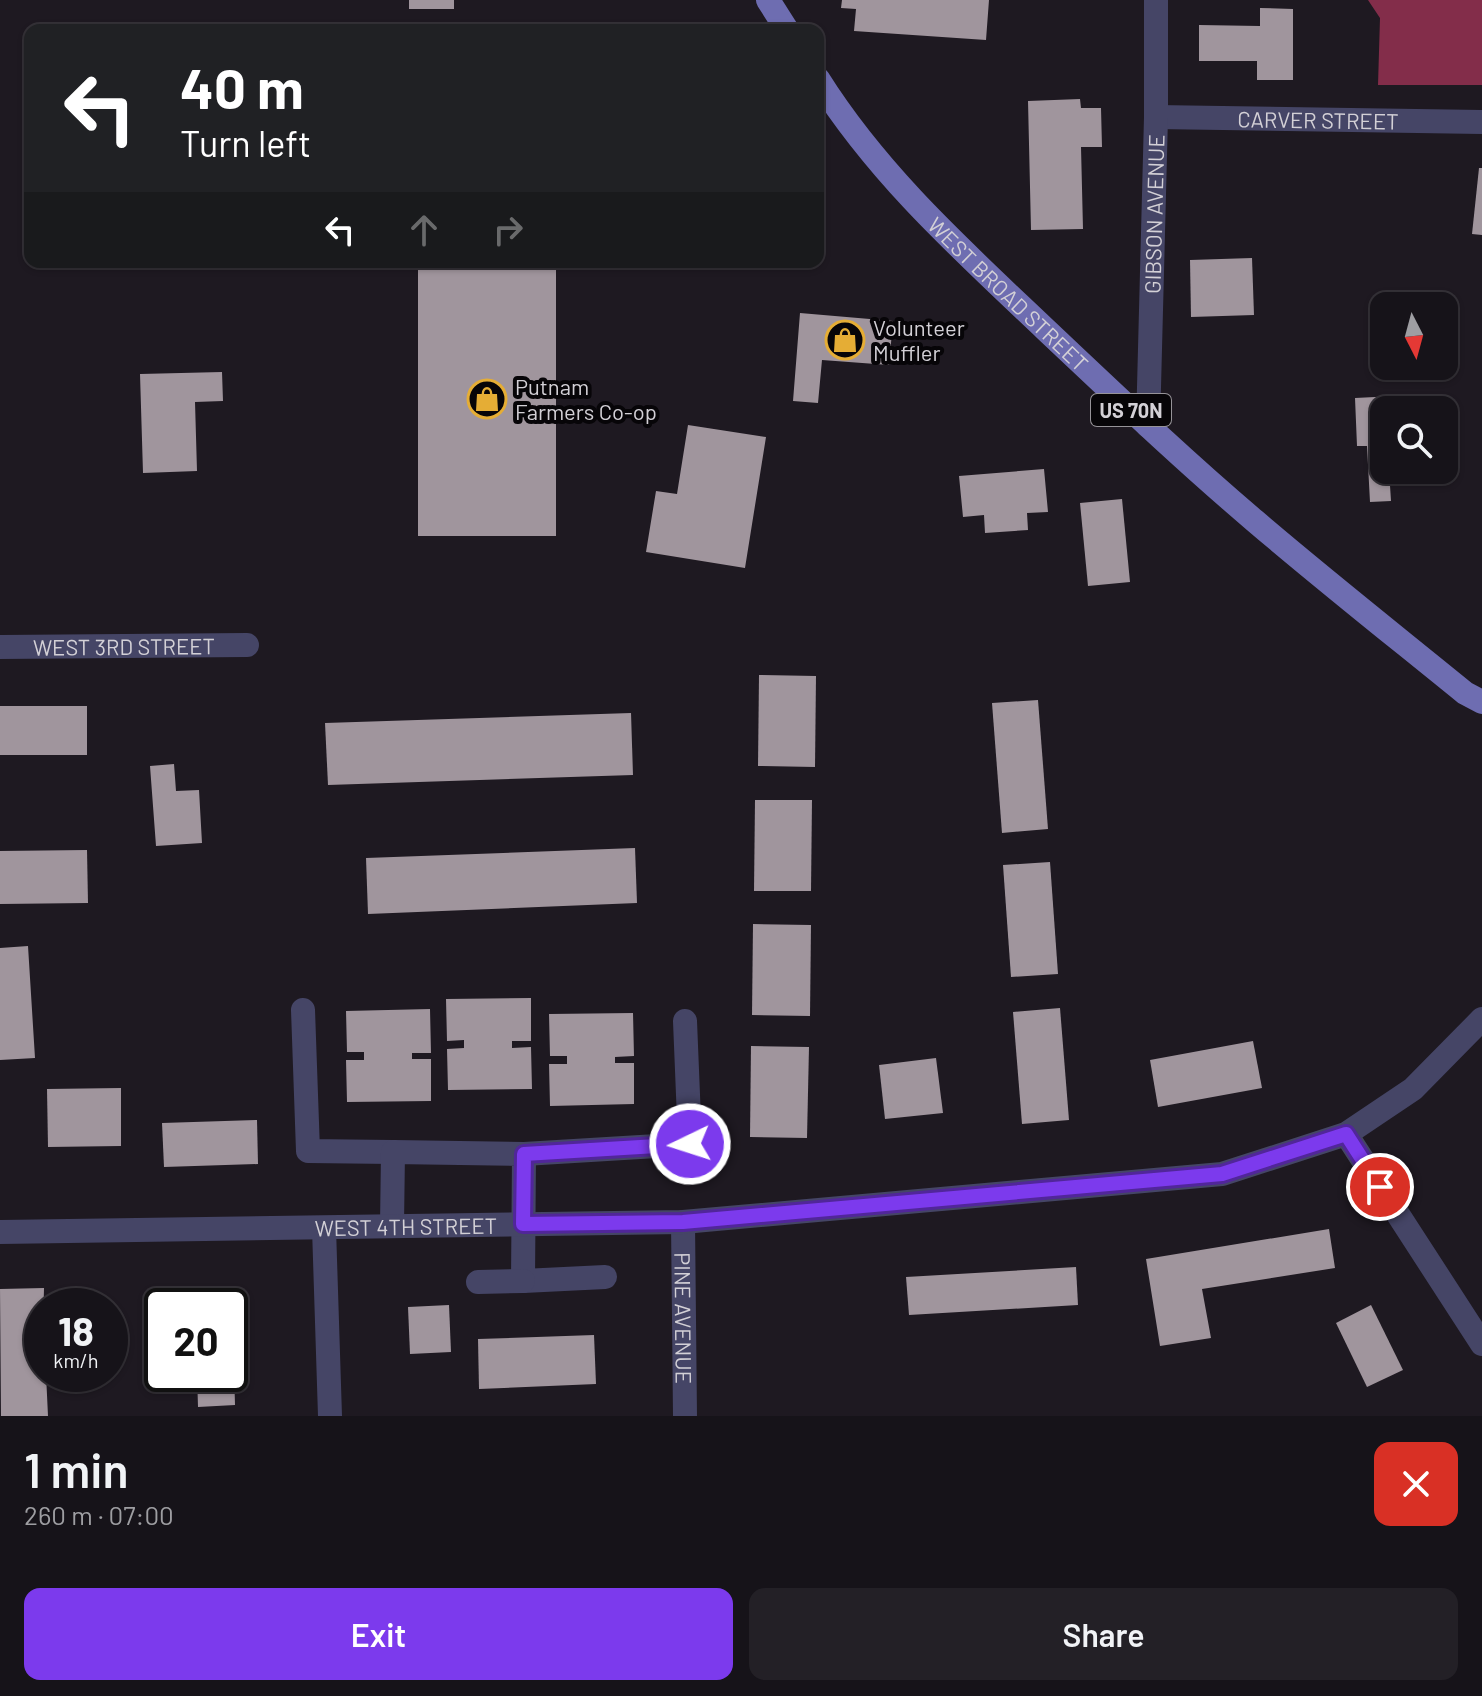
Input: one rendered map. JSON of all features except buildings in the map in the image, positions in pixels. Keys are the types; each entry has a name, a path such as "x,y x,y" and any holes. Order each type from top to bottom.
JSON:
{"main road":[{"path":"768,0 783,24"},
{"name":"WEST BROAD STREET","path":"824,89 840,115 895,183 965,254 1148,426 1266,530 1465,693 1482,702"}],"street":[{"name":"GIBSON AVENUE","path":"1148,426 1156,0"},
{"name":"CARVER STREET","path":"1156,117 1482,122"},
{"name":"WEST 3RD STREET","path":"0,647 247,645"},
{"path":"303,1010 308,1151 524,1154 690,1144 685,1021"},
{"name":"WEST 4TH STREET","path":"0,1232 683,1222 1222,1174 1346,1134 1413,1089 1482,1019"},
{"path":"1346,1134 1482,1344"},
{"path":"392,1225 393,1152"},
{"path":"523,1281 524,1154"},
{"name":"PINE AVENUE","path":"683,1222 685,1416"},
{"path":"324,1228 330,1416"},
{"path":"478,1282 605,1277"}],"shaded area":[{"path":"1368,0 1482,0 1482,85 1378,85 1380,18"}],"place":[{"name":"Volunteer Muffler","path":"845,340"},
{"name":"Putnam Farmers Co-op","path":"487,399"}],"route":[{"path":"690,1144 524,1154 523,1224 683,1222 1222,1174 1346,1134 1380,1187"}]}
